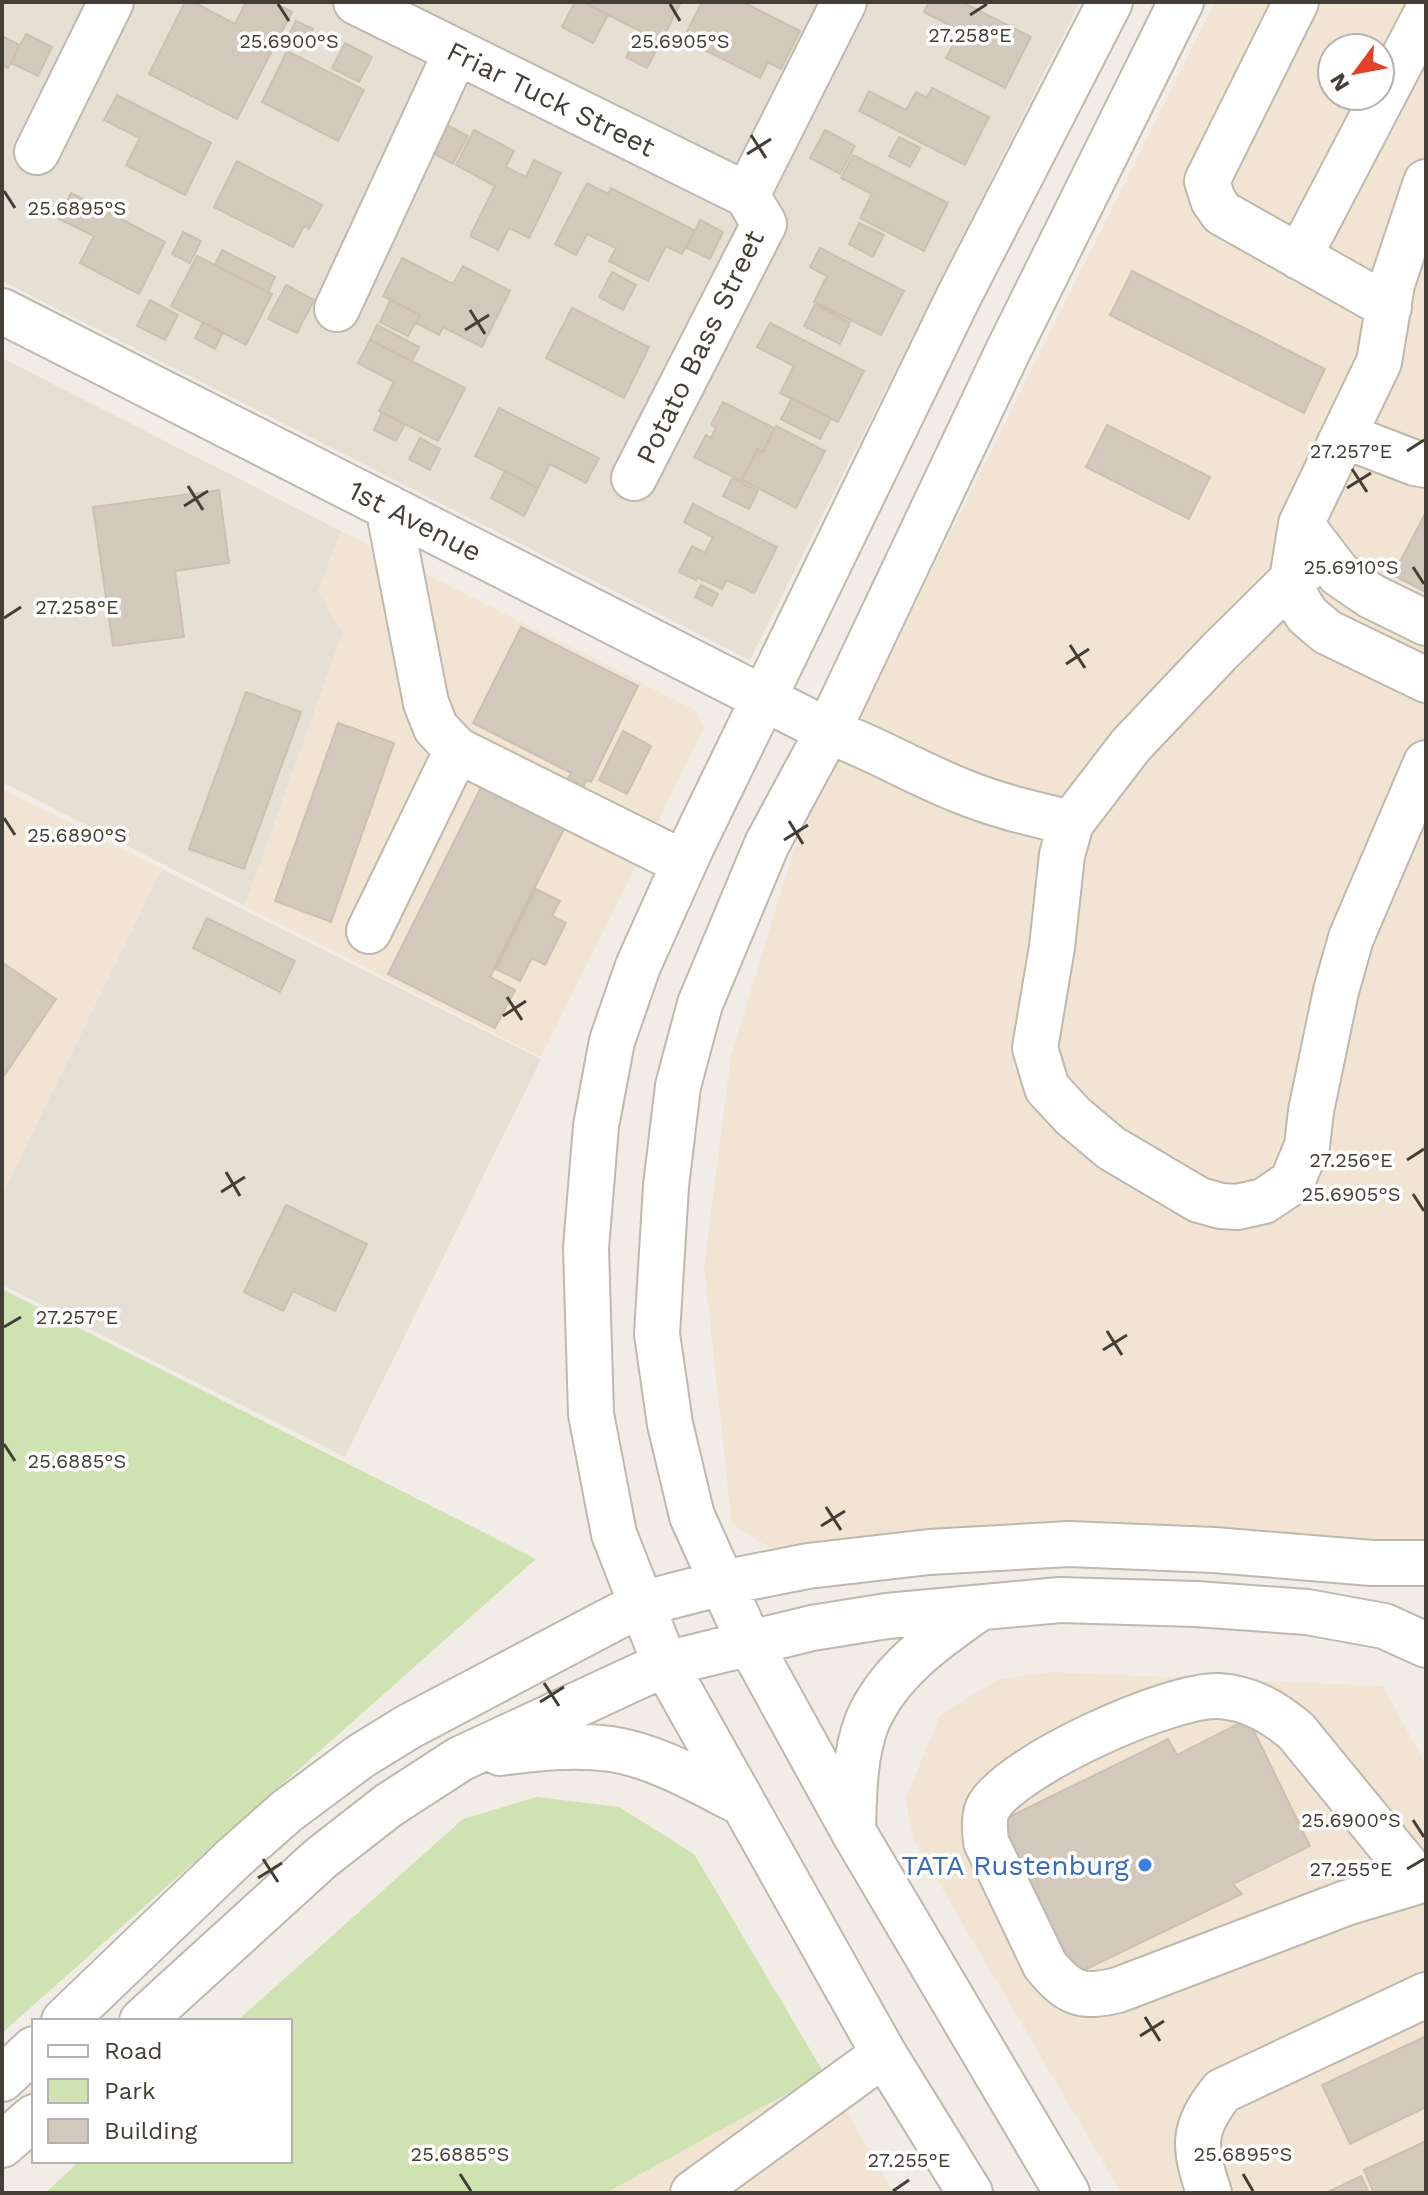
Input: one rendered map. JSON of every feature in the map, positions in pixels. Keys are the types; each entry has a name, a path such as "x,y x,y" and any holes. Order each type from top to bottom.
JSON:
{"street":[{"path":"37,152 111,2"},
{"name":"Friar Tuck Street","path":"356,2 747,195"},
{"name":"Potato Bass Street","path":"634,478 764,224 747,195 844,2"},
{"path":"970,2193 884,2054 665,1664 614,1534 591,1414 586,1248 596,1126 612,1041 638,966 684,863 958,298 1110,2"},
{"path":"1067,2193 853,1831 749,1642 692,1516 670,1424 657,1334 666,1186 676,1100 700,1004 767,844 828,731 1008,351 1181,2"},
{"path":"1296,2 1207,181 1213,200 1222,213 1389,307"},
{"path":"1299,257 1426,14"},
{"path":"337,309 456,52"},
{"path":"1423,203 1392,284 1379,362 1345,436 1295,596 1307,615 1327,632 1426,680"},
{"name":"1st Avenue","path":"2,311 828,731 865,744 999,806 1071,823"},
{"path":"1345,436 1426,465"},
{"path":"388,507 426,703 436,728 457,750 684,863"},
{"path":"1306,553 1354,585 1426,623"},
{"path":"1306,553 1131,745 1071,823 1062,855 1052,947 1035,1048 1047,1088 1073,1116 1111,1148 1199,1200 1237,1207 1264,1201 1292,1182 1307,1146 1311,1111 1336,991 1351,938 1426,763"},
{"path":"369,931 457,750"},
{"path":"66,2019 235,1857 287,1811 361,1756 408,1727 641,1604 722,1583 838,1562 929,1552 1069,1544 1214,1550 1372,1563 1426,1563"},
{"path":"144,2019 321,1858 389,1805 460,1759 665,1664 749,1642 887,1616 1060,1600 1196,1604 1307,1612 1384,1626 1426,1645"},
{"path":"853,1831 854,1782 867,1722 882,1696 928,1644 980,1607"},
{"path":"1217,1696 1247,1701 1273,1712 1296,1731 1422,1880 1346,1903 1118,1990 1096,1995 1077,1994 1058,1981 1045,1965 986,1842 984,1824 988,1807 1005,1789 1055,1757 1135,1716 1172,1704 1217,1696"},
{"path":"460,1759 562,1747 611,1749 674,1769 742,1803"},
{"path":"1209,2193 1196,2145 1205,2113 1222,2091 1426,1995"},
{"path":"2,2079 32,2051"},
{"path":"693,2193 884,2054"},
{"path":"2,2145 32,2119"}],"shaded area":[{"path":"2,2 1080,2 750,660 2,281"},
{"path":"1215,2 1426,2 1426,1553 787,1558 732,1525 704,1267 731,1056 795,845"},
{"path":"2,358 341,531 318,592 343,632 245,906 2,782"},
{"path":"341,531 697,711 704,729 541,1057 245,906 343,633 318,592"},
{"path":"2,789 162,869 2,1194"},
{"path":"162,869 541,1059 345,1457 2,1285 2,1194"},
{"path":"1049,1672 1383,1686 1426,1765 1426,2193 1121,2193 913,1839 906,1798 940,1715 997,1680"},
{"path":"824,2073 894,2193 606,2193"}],"green space":[{"path":"2,1289 536,1559 2,2033"},
{"path":"537,1797 619,1807 694,1854 824,2073 606,2193 45,2193 78,2163 292,2163 292,2019 239,2019 463,1819"}],"building":[{"path":"185,2 193,2 235,24 246,2 273,2 292,12 237,119 149,74"},
{"path":"575,2 583,2 608,15 593,43 562,27"},
{"path":"583,2 681,2 661,42"},
{"path":"702,2 743,2 800,31 781,69 768,62 760,78 683,39"},
{"path":"929,2 962,2 1031,37 1005,88 946,58 961,31 924,12"},
{"path":"296,21 313,29 303,47 287,38"},
{"path":"640,32 661,42 647,68 626,57"},
{"path":"26,34 52,47 38,76 11,63"},
{"path":"2,36 20,45 8,68 4,66 2,69"},
{"path":"345,43 372,57 359,82 332,68"},
{"path":"287,51 364,90 338,141 262,102"},
{"path":"932,88 989,117 965,165 859,111 869,91 906,110 916,92 927,98"},
{"path":"117,95 211,143 185,195 126,165 140,138 104,120"},
{"path":"447,125 468,136 453,164 433,153"},
{"path":"474,130 514,151 506,167 526,177 534,160 561,173 529,238 509,228 498,250 470,236 495,186 456,165"},
{"path":"825,130 855,146 840,174 810,158"},
{"path":"899,137 920,148 910,167 889,156"},
{"path":"853,155 948,203 924,251 860,218 872,194 841,178"},
{"path":"237,161 322,205 309,229 304,226 293,247 214,207"},
{"path":"587,183 608,194 611,188 694,230 682,254 666,246 648,281 609,261 616,248 587,234 576,255 555,244"},
{"path":"71,193 165,242 139,294 80,263 94,236 59,219"},
{"path":"700,220 723,232 710,259 687,248"},
{"path":"859,223 884,235 873,257 849,244"},
{"path":"183,232 201,241 190,263 172,254"},
{"path":"820,248 904,291 881,335 814,302 827,276 810,267"},
{"path":"222,250 275,277 268,292 215,265"},
{"path":"197,256 272,294 246,345 171,306"},
{"path":"402,258 453,284 463,266 510,291 482,347 443,327 439,335 416,323 420,315 383,296"},
{"path":"1132,271 1325,369 1304,413 1110,315"},
{"path":"612,272 636,285 623,310 599,297"},
{"path":"286,285 314,300 297,333 268,319"},
{"path":"150,300 178,315 165,340 137,326"},
{"path":"390,300 420,315 408,336 380,322"},
{"path":"815,304 850,323 840,344 804,326"},
{"path":"572,308 649,347 624,398 546,358"},
{"path":"203,322 223,332 215,349 195,338"},
{"path":"770,323 864,371 838,422 780,393 794,366 757,347"},
{"path":"377,325 419,347 412,361 370,340"},
{"path":"370,340 465,388 438,441 379,411 394,382 358,363"},
{"path":"792,398 831,418 820,439 781,419"},
{"path":"723,402 774,428 763,452 757,449 741,481 694,457 706,435 711,438 716,428 711,425"},
{"path":"499,408 599,458 586,483 550,464 538,488 475,456"},
{"path":"382,412 405,424 396,441 374,430"},
{"path":"1107,425 1210,477 1189,519 1086,467"},
{"path":"776,426 825,451 796,508 742,480 758,450 763,452"},
{"path":"420,438 440,449 430,470 409,459"},
{"path":"505,471 538,488 524,516 491,498"},
{"path":"732,478 758,491 749,509 723,496"},
{"path":"219,490 229,563 175,571 184,637 113,646 93,507"},
{"path":"693,504 777,547 754,593 727,580 722,589 679,572 692,546 705,553 713,537 684,522"},
{"path":"1426,512 1426,592 1393,575"},
{"path":"701,585 718,594 712,606 695,597"},
{"path":"521,627 638,686 591,782 587,780 583,787 567,780 571,773 473,723"},
{"path":"246,692 301,712 244,869 189,849"},
{"path":"338,723 394,743 331,922 275,901"},
{"path":"623,731 651,746 627,794 599,780"},
{"path":"483,783 566,825 490,977 515,990 495,1028 388,974"},
{"path":"536,889 560,901 552,916 566,923 545,965 532,958 520,981 496,969"},
{"path":"207,918 295,961 280,992 193,948"},
{"path":"3,963 56,999 4,1076 2,1075"},
{"path":"286,1205 367,1244 335,1311 293,1291 283,1311 244,1292"},
{"name":"TATA Rustenburg","path":"1248,1719 1310,1846 1233,1884 1242,1894 1072,1976 997,1823 1168,1739 1177,1755"},
{"path":"1426,2036 1426,2107 1350,2144 1322,2085"},
{"path":"1426,2141 1426,2193 1374,2193 1364,2170"},
{"path":"1361,2176 1369,2193 1326,2193"}],"place":[{"name":"TATA Rustenburg","path":"1145,1865"}]}
